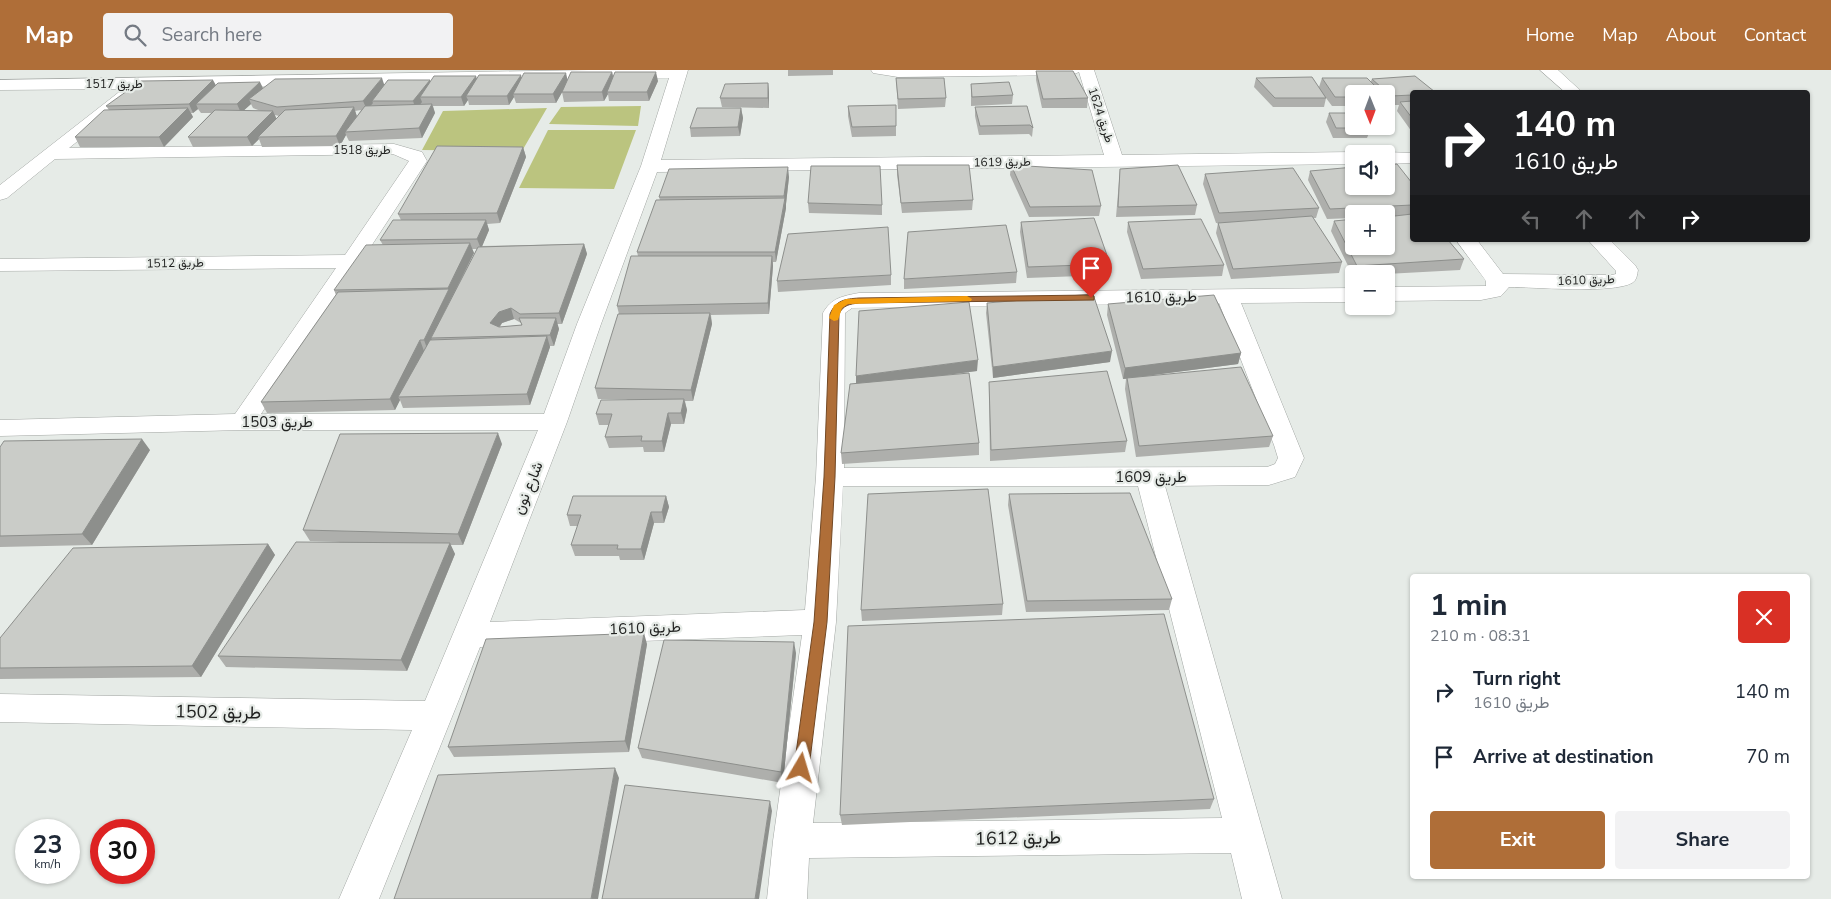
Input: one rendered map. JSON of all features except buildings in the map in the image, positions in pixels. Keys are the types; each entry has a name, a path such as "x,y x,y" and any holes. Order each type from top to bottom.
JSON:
{"street":[{"path":"880,70 898,72 1072,70"},
{"name":"طريق 1624","path":"1086,70 1115,161"},
{"path":"1548,70 1572,90"},
{"name":"طريق 1517","path":"0,85 139,84 516,73 679,71"},
{"name":"شارع نون","path":"359,899 436,716 554,422 589,324 650,166 679,71"},
{"path":"0,194 139,84"},
{"name":"طريق 1518","path":"49,154 394,149 416,156 418,161 244,422"},
{"name":"طريق 1619","path":"650,166 1345,158"},
{"path":"1395,294 1481,293 1493,291 1499,285 1497,280 1468,242"},
{"name":"طريق 1610","path":"1497,280 1614,282 1626,278 1627,270 1600,242"},
{"name":"طريق 1512","path":"0,265 350,261"},
{"name":"طريق 1610","path":"787,899 792,841 820,622 830,477 834,314 837,307 846,302 1345,295"},
{"name":"طريق 1609","path":"830,477 1269,476 1285,470 1291,458 1226,296"},
{"name":"طريق 1503","path":"4,432 244,422 554,422"},
{"path":"1149,477 1262,899"},
{"name":"طريق 1610","path":"469,634 820,622"},
{"name":"طريق 1502","path":"0,708 436,716"},
{"name":"طريق 1612","path":"792,841 1244,835"}],"green space":[{"path":"641,106 638,126 549,124 561,107"},
{"path":"547,108 522,151 422,150 443,111"},
{"path":"548,130 636,130 614,189 519,188"}],"slow traffic":[{"path":"834,318 837,307 846,302 859,300 967,299"}],"route":[{"path":"801,768 820,622 830,477 834,314 837,307 846,302 859,300 1091,298"}]}
